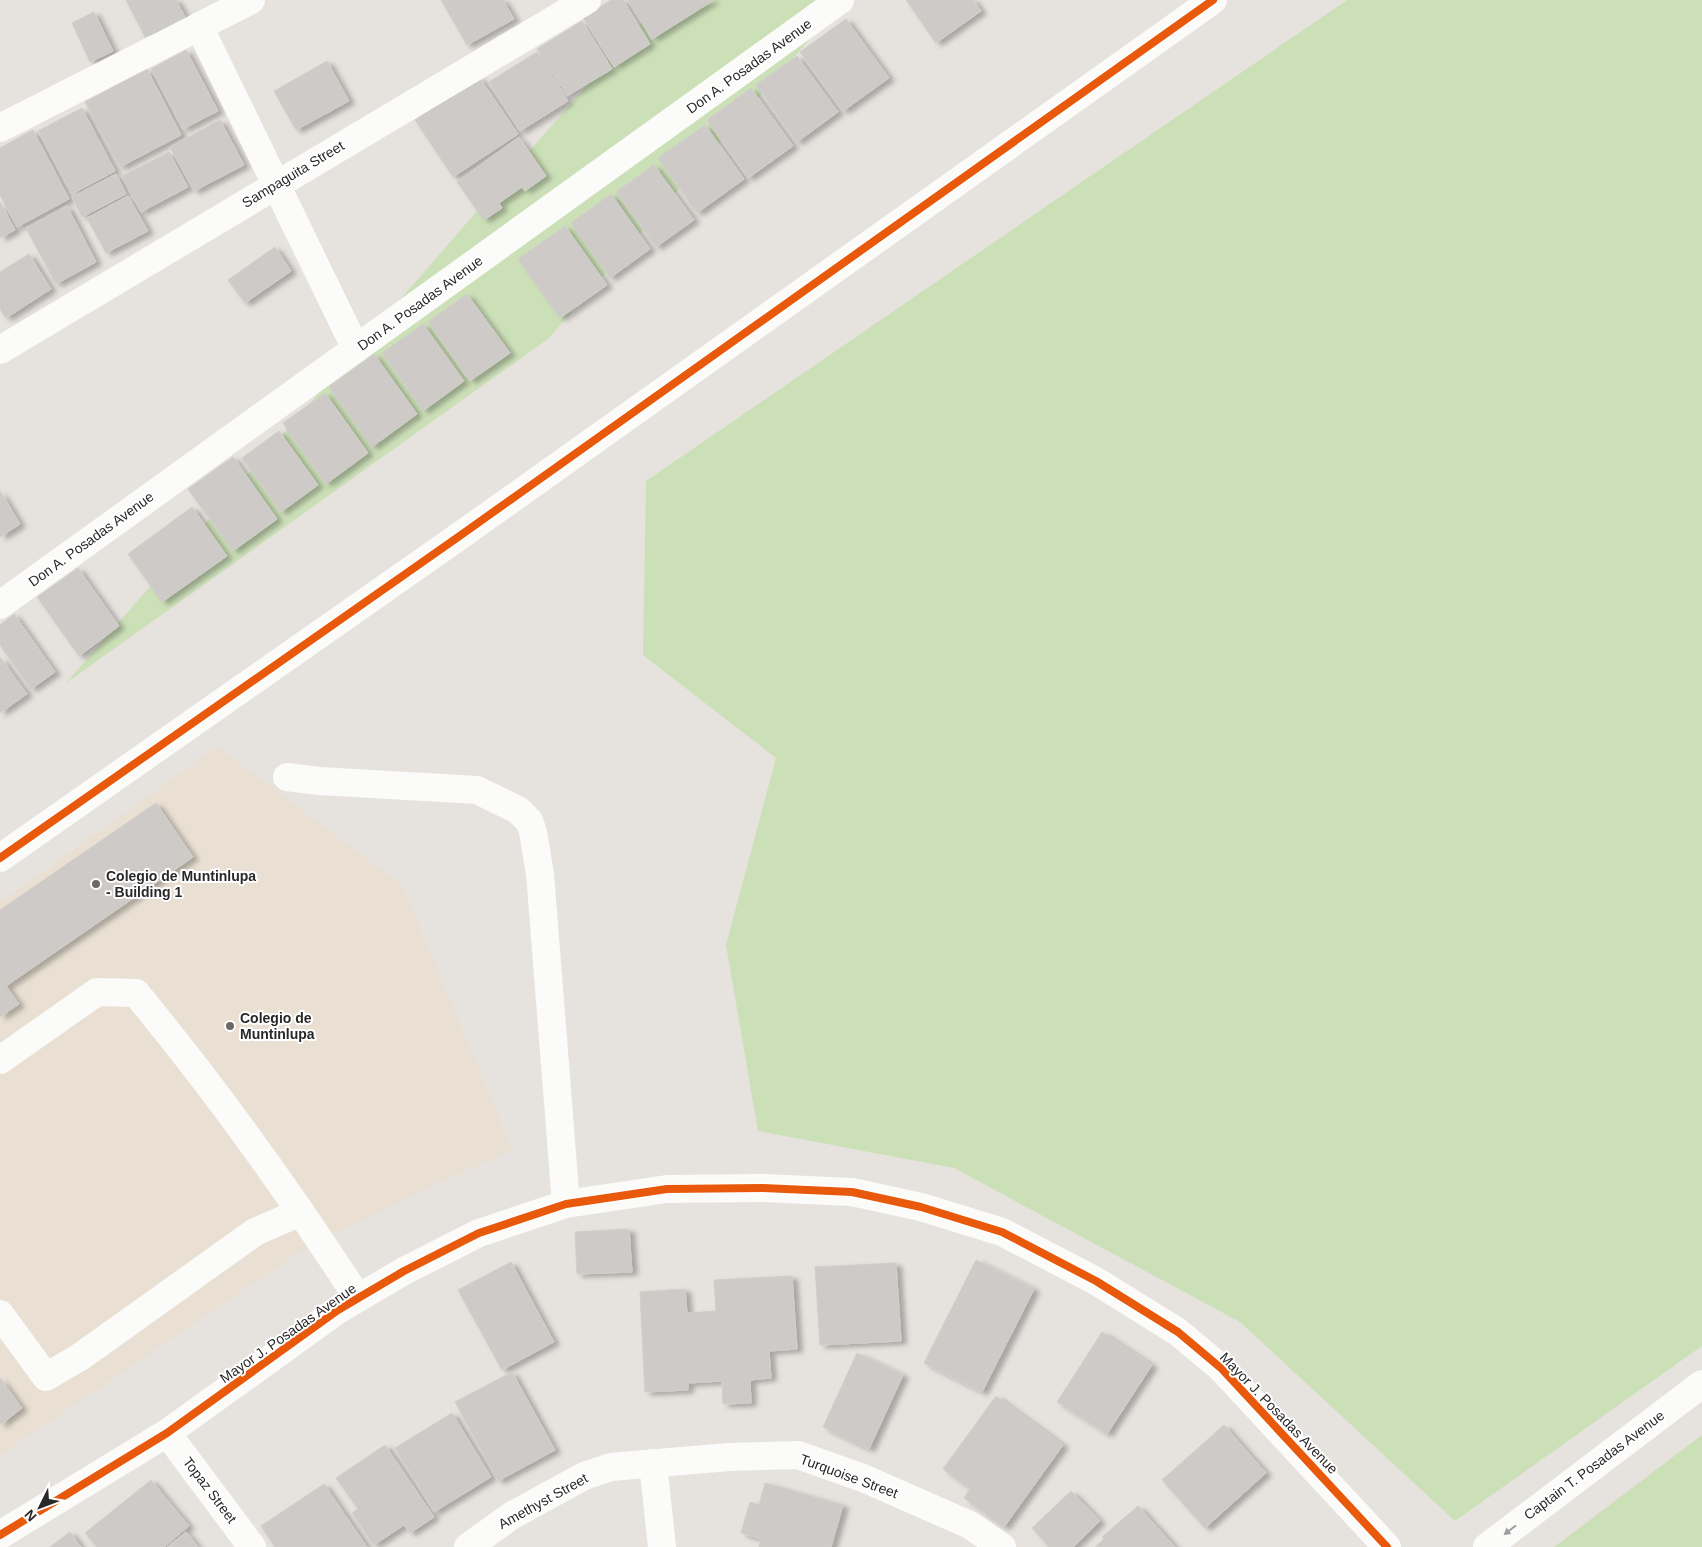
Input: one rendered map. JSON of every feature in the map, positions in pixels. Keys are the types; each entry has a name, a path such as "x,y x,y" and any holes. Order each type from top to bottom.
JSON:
{"street":[{"path":"0,128 251,0"},
{"name":"Sampaguita Street","path":"0,350 275,184 588,0"},
{"name":"Don A. Posadas Avenue","path":"0,605 840,0"},
{"path":"0,858 502,506 1213,0"},
{"path":"199,26 356,349"},
{"path":"287,777 477,790 518,810 529,821 533,832 540,874 566,1204"},
{"path":"0,1060 97,992 136,993 188,1056 301,1212 358,1298"},
{"name":"Mayor J. Posadas Avenue","path":"0,1535 167,1433 338,1310 404,1271 479,1233 566,1204 667,1189 763,1188 852,1192 921,1207 1002,1232 1096,1281 1178,1332 1235,1382 1387,1547"},
{"path":"0,1314 46,1377 80,1357 256,1232 301,1212"},
{"name":"Captain T. Posadas Avenue","path":"1487,1547 1702,1384"},
{"name":"Captain T. Posadas Avenue","path":"1517,1547 1702,1407"},
{"name":"Topaz Street","path":"167,1433 252,1547"},
{"name":"Turquoise Street","path":"653,1463 798,1455 862,1478 970,1524 1002,1547"},
{"path":"653,1463 662,1547"},
{"name":"Amethyst Street","path":"468,1547 511,1516 584,1476 611,1467 653,1463"}],"shaded area":[{"name":"Colegio de Muntinlupa","path":"217,747 402,885 512,1149 313,1243 0,1455 0,902"}],"green space":[{"path":"661,0 844,0 548,339 66,683"},
{"path":"1347,0 1702,0 1702,1346 1455,1521 1240,1322 954,1168 758,1131 726,945 776,758 643,655 646,481"},
{"path":"1702,1435 1702,1547 1554,1547"}],"building":[{"path":"126,0 176,0 185,17 145,37"},
{"path":"441,0 503,0 514,19 467,45"},
{"path":"611,0 623,0 650,44 614,67 583,18"},
{"path":"628,0 714,0 652,39"},
{"path":"906,0 973,0 981,11 936,43"},
{"path":"94,12 113,51 90,62 72,23"},
{"path":"846,19 889,78 843,111 800,52"},
{"path":"582,21 612,69 567,96 537,49"},
{"path":"186,50 218,111 183,129 151,69"},
{"path":"537,52 568,101 520,131 489,82"},
{"path":"797,56 838,112 797,142 756,85"},
{"path":"327,61 349,101 296,130 274,91"},
{"path":"147,69 181,135 120,167 85,102"},
{"path":"479,77 518,134 453,177 415,120"},
{"path":"751,88 793,146 748,178 707,120"},
{"path":"82,108 115,171 72,194 38,131"},
{"path":"220,120 244,165 194,191 170,147"},
{"path":"705,125 744,179 697,213 658,158"},
{"path":"33,130 69,199 17,227 0,195 0,148"},
{"path":"519,137 546,176 525,191 522,187 499,203 502,208 484,220 457,182"},
{"path":"169,152 188,187 141,212 122,176"},
{"path":"654,165 694,220 656,247 616,192"},
{"path":"116,174 126,194 82,217 72,197"},
{"path":"611,194 650,249 610,278 571,223"},
{"path":"128,196 148,231 106,253 87,218"},
{"path":"0,202 15,230 0,238"},
{"path":"67,206 96,262 56,284 26,228"},
{"path":"565,226 607,285 560,318 518,259"},
{"path":"275,247 291,271 245,303 228,280"},
{"path":"29,254 51,289 6,318 0,309 0,272"},
{"path":"467,294 510,353 470,381 428,322"},
{"path":"423,324 464,381 423,411 382,353"},
{"path":"374,354 417,414 372,447 329,387"},
{"path":"325,393 368,453 326,484 283,423"},
{"path":"279,431 318,485 281,512 242,458"},
{"path":"233,457 277,519 233,551 188,489"},
{"path":"0,491 20,524 0,537"},
{"path":"192,507 227,556 162,602 128,554"},
{"path":"78,568 119,626 79,656 37,597"},
{"path":"14,614 55,672 31,689 0,645 0,625"},
{"path":"0,657 27,694 0,713"},
{"name":"Colegio de Muntinlupa - Building 1","path":"156,803 193,857 6,986 19,1004 0,1017 0,910"},
{"path":"629,1229 632,1272 577,1274 575,1232"},
{"path":"976,1260 1034,1289 982,1392 924,1363"},
{"path":"511,1262 554,1342 502,1370 458,1290"},
{"path":"896,1263 901,1341 820,1345 815,1267"},
{"path":"792,1276 797,1349 769,1351 771,1378 750,1380 751,1403 723,1404 722,1381 688,1383 688,1390 645,1392 640,1292 685,1289 687,1313 716,1311 714,1280"},
{"path":"1102,1332 1152,1365 1107,1434 1057,1402"},
{"path":"857,1353 903,1375 869,1449 823,1427"},
{"path":"512,1372 555,1450 498,1481 455,1402"},
{"path":"0,1378 22,1408 0,1425"},
{"path":"996,1396 1063,1445 1004,1527 964,1498 970,1489 943,1469"},
{"path":"452,1413 491,1477 434,1512 395,1448"},
{"path":"1224,1425 1266,1473 1205,1528 1162,1480"},
{"path":"385,1445 434,1517 410,1533 404,1525 374,1545 352,1513 358,1509 336,1478"},
{"path":"151,1480 189,1526 164,1547 97,1547 85,1533"},
{"path":"765,1483 843,1505 831,1547 759,1547 761,1539 741,1533 750,1502 759,1505"},
{"path":"324,1484 367,1547 275,1547 261,1526"},
{"path":"1071,1491 1100,1521 1073,1547 1049,1547 1032,1528"},
{"path":"1138,1506 1175,1547 1095,1547 1104,1539 1102,1537"},
{"path":"70,1532 81,1547 50,1547"},
{"path":"186,1532 198,1547 167,1547"}],"cycle path":[{"path":"0,858 461,535 1213,0"},
{"path":"0,1535 167,1433 338,1310 404,1271 479,1233 566,1204 667,1189 763,1188 852,1192 921,1207 1002,1232 1096,1281 1178,1332 1222,1369 1387,1547"}],"place":[{"name":"Colegio de Muntinlupa - Building 1","path":"96,884"},
{"name":"Colegio de Muntinlupa","path":"230,1026"}]}
